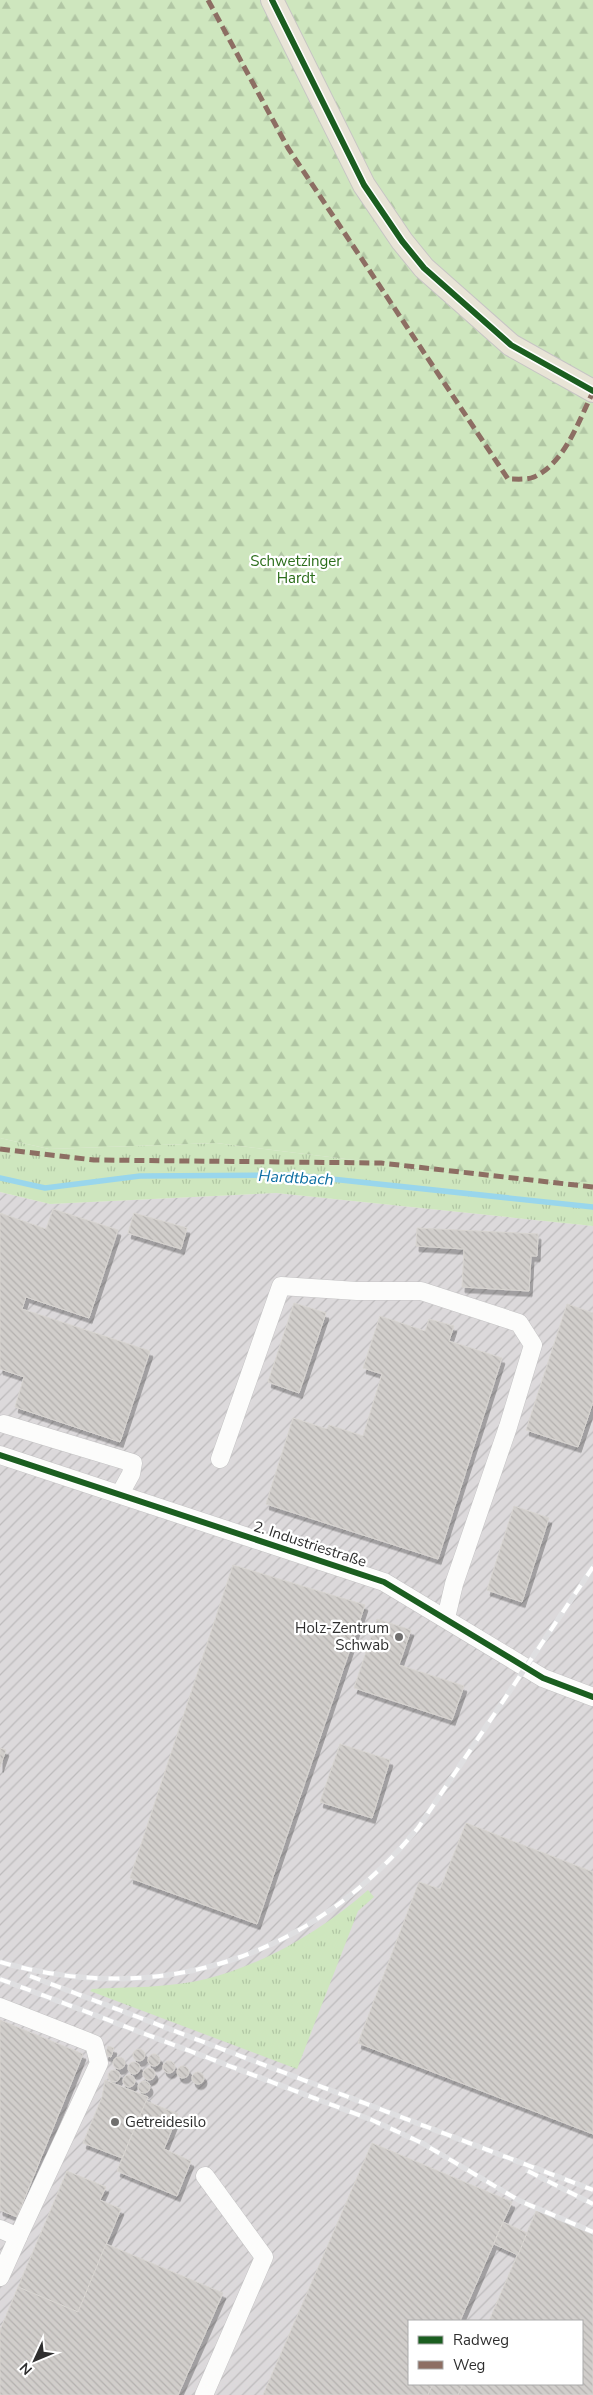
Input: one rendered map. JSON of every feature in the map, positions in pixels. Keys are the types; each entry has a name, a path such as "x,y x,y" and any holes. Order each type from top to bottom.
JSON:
{"main road":[{"path":"272,0 364,186 402,241 424,268 511,345 593,391"}],"street":[{"path":"220,1459 281,1286 357,1291 421,1291 519,1323 533,1345 508,1427 454,1584 446,1618"},
{"path":"4,1424 133,1463 131,1474 120,1494"},
{"name":"2. Industriestraße","path":"0,1455 384,1582 543,1678 593,1697"},
{"path":"0,2007 94,2044 99,2063 0,2277"},
{"path":"204,2395 264,2257 205,2176"},
{"path":"0,2229 18,2237"}],"shaded area":[{"path":"0,1192 50,1204 276,1193 593,1226 593,2395 0,2395"}],"green space":[{"name":"Schwetzinger Hardt","path":"0,0 593,0 593,1182 526,1181 216,1143 49,1149 0,1138"},
{"path":"0,1138 49,1149 216,1143 526,1181 593,1182 593,1226 276,1193 50,1204 0,1192"},
{"path":"368,1890 374,1897 358,1911 297,2069 90,1991 92,1989 178,1984 228,1973 271,1955 313,1932 351,1905"}],"building":[{"path":"53,1209 118,1230 89,1318 26,1297 22,1309 150,1351 120,1442 15,1407 24,1377 0,1369 0,1213 46,1229"},
{"path":"134,1213 187,1228 181,1249 128,1233"},
{"path":"417,1228 538,1234 537,1256 531,1256 529,1291 462,1287 464,1249 416,1246"},
{"path":"294,1303 326,1313 299,1393 268,1382"},
{"path":"567,1304 593,1313 593,1402 578,1447 526,1430"},
{"path":"380,1316 425,1331 429,1319 454,1326 449,1341 502,1358 438,1559 266,1504 293,1418 327,1429 329,1425 363,1436 382,1374 363,1368"},
{"path":"514,1506 549,1518 522,1602 487,1590"},
{"path":"233,1565 365,1605 257,1924 130,1878"},
{"path":"377,1619 411,1630 399,1665 464,1686 452,1720 354,1688"},
{"path":"340,1744 390,1760 372,1818 320,1802"},
{"path":"0,1748 6,1750 0,1767"},
{"path":"466,1823 593,1872 593,2134 358,2043 419,1882 440,1889"},
{"path":"0,2020 83,2054 17,2217 0,2210"},
{"path":"108,2046 114,2048 111,2057 105,2055"},
{"path":"137,2049 141,2049 145,2055 141,2061 137,2061 133,2057 133,2053"},
{"path":"152,2054 156,2054 160,2060 156,2066 152,2066 148,2062 148,2058"},
{"path":"117,2057 121,2057 125,2063 121,2069 117,2069 113,2065 113,2061"},
{"path":"167,2061 171,2061 175,2067 171,2073 167,2073 163,2069 163,2065"},
{"path":"132,2062 136,2062 140,2068 136,2074 132,2074 128,2070 128,2066"},
{"path":"181,2066 185,2066 189,2072 185,2078 181,2078 177,2074 177,2070"},
{"path":"147,2068 151,2068 155,2074 151,2080 147,2080 143,2076 143,2072"},
{"path":"112,2070 116,2070 120,2076 116,2082 112,2082 108,2078 108,2074"},
{"path":"196,2072 200,2072 204,2078 200,2084 196,2084 192,2080 192,2076"},
{"path":"127,2075 131,2075 135,2081 131,2087 127,2087 123,2083 123,2079"},
{"name":"Getreidesilo","path":"105,2080 148,2097 122,2158 83,2143 102,2097"},
{"path":"142,2081 146,2081 150,2087 146,2093 142,2093 138,2089 138,2085"},
{"path":"146,2101 178,2114 164,2149 191,2161 177,2196 117,2171"},
{"path":"372,2143 512,2202 460,2320 408,2320 408,2385 433,2385 428,2395 263,2395"},
{"path":"67,2171 106,2187 100,2200 121,2209 78,2312 18,2287"},
{"path":"537,2209 593,2233 593,2395 458,2395 463,2385 583,2385 583,2320 489,2320"},
{"path":"503,2222 527,2233 518,2255 494,2244"},
{"path":"106,2244 223,2293 178,2395 0,2395 0,2330 18,2287 78,2312"},
{"path":"433,2385 462,2386 458,2395 428,2395"}],"waterway":[{"name":"Hardtbach","path":"0,1178 45,1188 140,1176 294,1175 593,1207"}],"railway":[{"path":"0,1962 60,1975 118,1979 175,1974 230,1961 282,1939 331,1910 376,1873 418,1828 593,1567"},
{"path":"30,1976 593,2190"},
{"path":"0,1979 372,2120 422,2143 520,2201 593,2232"},
{"path":"528,2171 593,2204"}],"marked path":[{"path":"208,0 288,148 508,479 534,477 554,462 570,440 593,392"},
{"path":"0,1149 94,1160 381,1163 593,1187"}],"cycle path":[{"path":"272,0 364,185 402,241 424,268 511,345 593,391"},
{"path":"0,1455 384,1582 543,1678 593,1697"}],"place":[{"name":"Holz-Zentrum Schwab","path":"399,1637"},
{"name":"Getreidesilo","path":"115,2122"}]}
